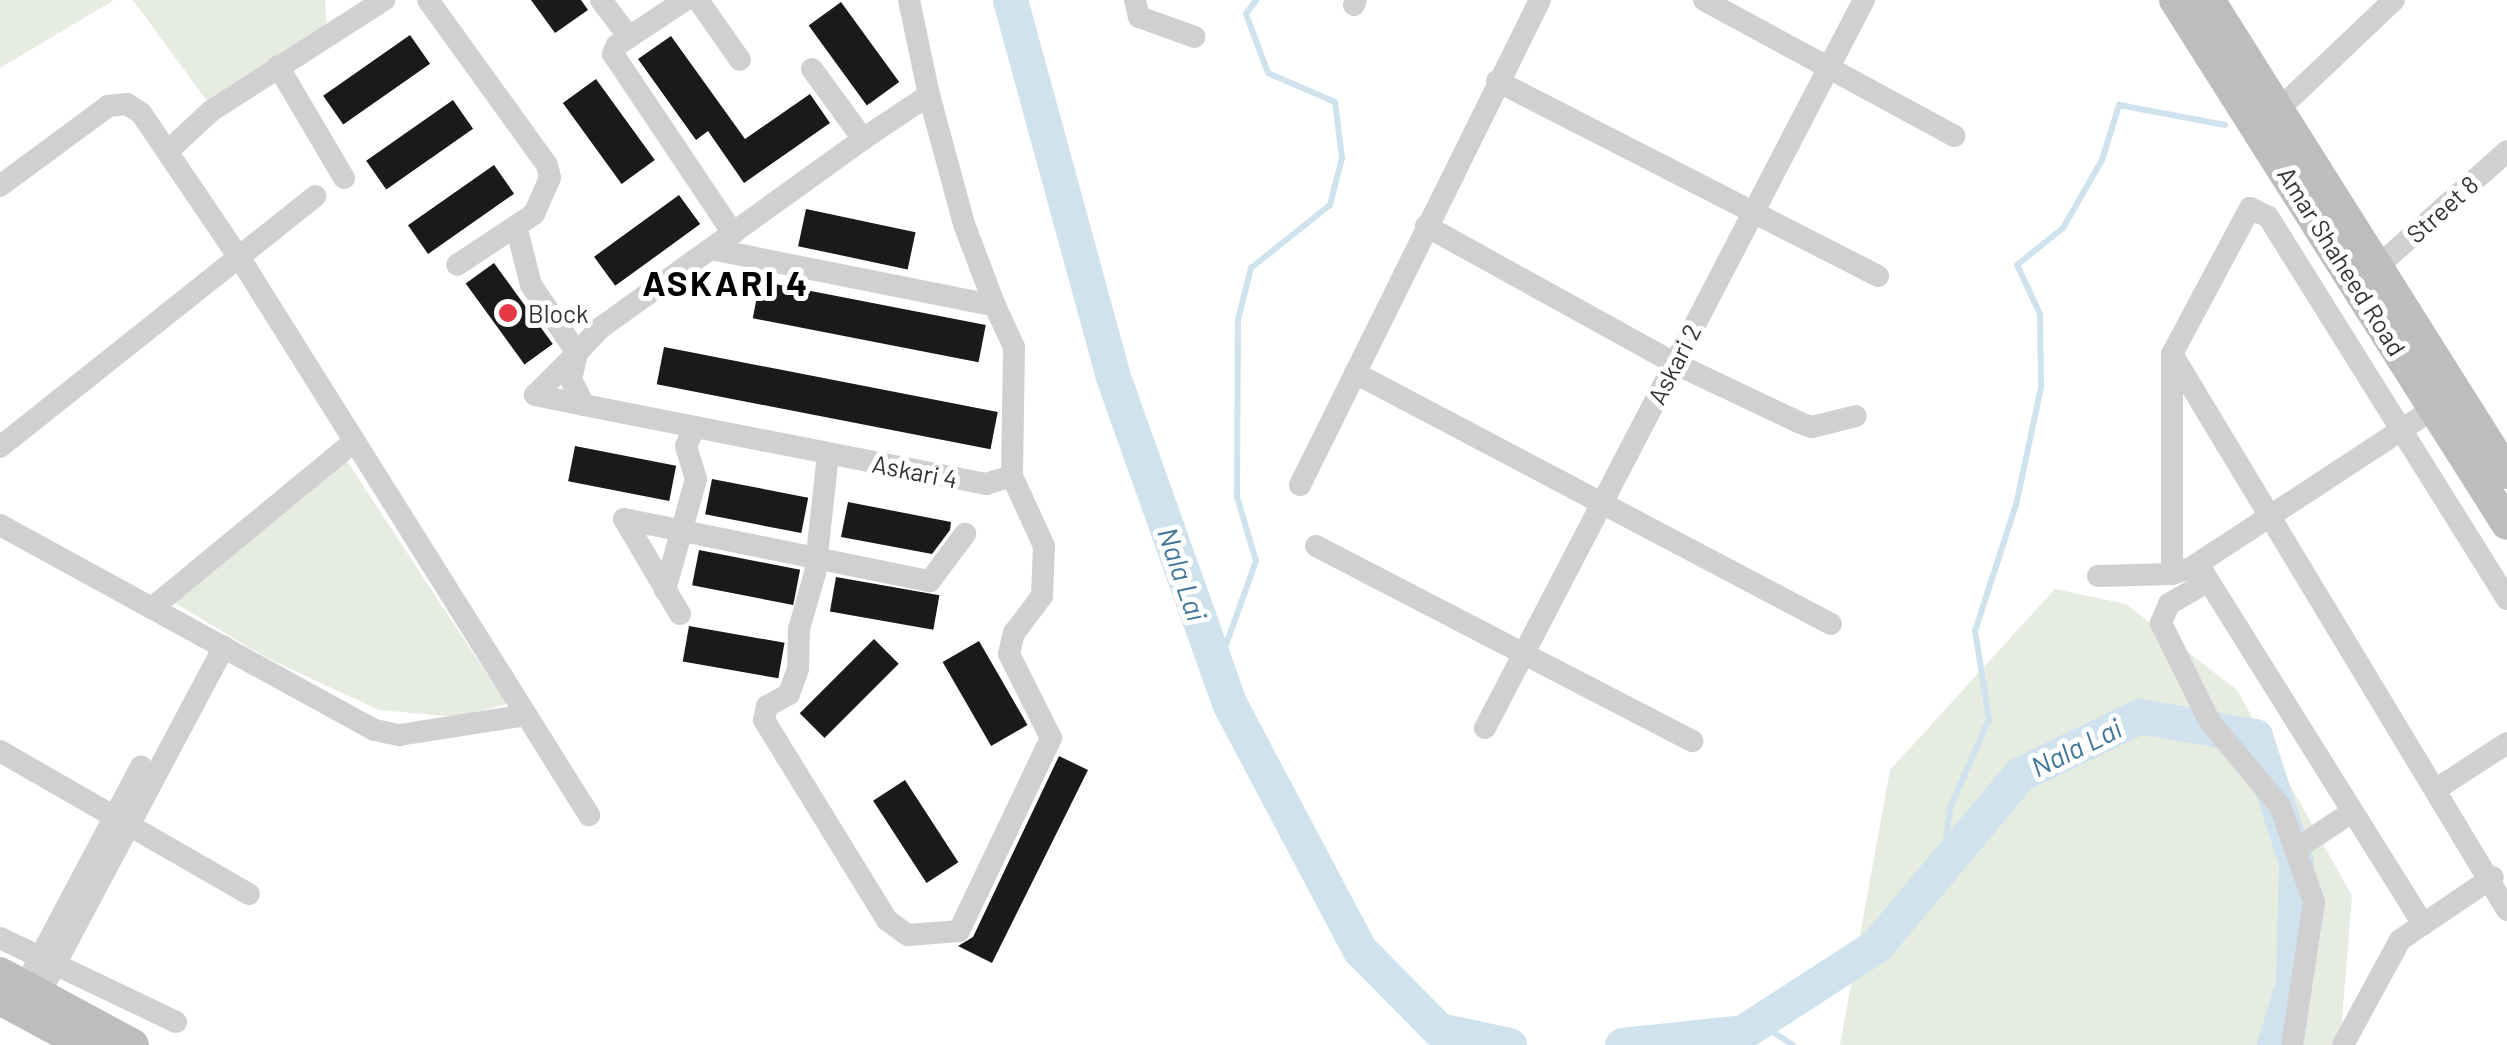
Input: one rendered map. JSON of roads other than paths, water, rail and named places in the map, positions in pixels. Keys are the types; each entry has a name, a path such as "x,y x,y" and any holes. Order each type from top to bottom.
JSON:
{"main road":[{"name":"Amar Shaheed Road","path":"2175,0 2367,275 2503,456"},
{"name":"Amar Shaheed Road","path":"2209,0 2367,275 2435,408 2507,524"},
{"path":"25,987 85,1045"},
{"path":"25,987 133,1045"}],"street":[{"path":"168,152 210,110 384,0"},
{"path":"428,0 547,165 546,196 516,226 457,265"},
{"path":"601,0 629,37"},
{"path":"685,0 629,37 613,54 733,233"},
{"path":"698,0 740,60"},
{"path":"828,454 798,630 798,669 790,694 768,706 764,720 887,920 908,935 959,931 1051,738 1009,654 1014,633 1042,596 1044,546 1012,476 1014,347 994,306 964,224 929,94 910,0"},
{"path":"1134,0 1139,17 1195,37"},
{"path":"1300,484 1540,0"},
{"path":"1704,0 1954,136"},
{"name":"Askari 2","path":"1485,728 1864,0"},
{"path":"2276,111 2394,0"},
{"path":"278,66 344,178"},
{"path":"812,68 863,140"},
{"path":"1498,81 1878,276"},
{"path":"584,405 572,380 577,353 599,329 929,94"},
{"path":"0,186 108,106 127,104 141,113 238,257 351,444 589,815"},
{"name":"Street 8","path":"2367,275 2507,151"},
{"path":"0,447 315,196"},
{"path":"2172,574 2172,354 2244,212 2258,208 2403,429 2507,600"},
{"path":"516,226 532,285 577,353"},
{"path":"1426,226 1674,363 1812,427 1856,416"},
{"path":"711,249 994,306"},
{"name":"Askari 4","path":"577,353 535,395 986,484 1012,476"},
{"path":"2172,354 2493,877 2507,910"},
{"path":"1355,373 1601,508 1831,624"},
{"path":"2292,1045 2315,907 2296,849 2268,785 2210,722 2161,623 2169,604 2272,517 2435,408"},
{"path":"666,590 696,478 686,446 695,427"},
{"path":"152,608 351,444"},
{"path":"680,614 624,519 930,580 966,534"},
{"path":"0,525 375,730 399,735 526,714"},
{"path":"1316,546 1692,741"},
{"path":"2098,576 2202,573"},
{"path":"2202,573 2423,924"},
{"path":"25,987 217,644"},
{"path":"2438,788 2507,743"},
{"path":"0,751 249,894"},
{"path":"2296,849 2352,812"},
{"path":"2343,1045 2390,952 2423,924 2493,877"},
{"path":"0,938 25,987 176,1022"}],"waterway":[{"name":"Nala Lai","path":"1010,0 1112,374 1229,703 1360,950 1439,1030 1509,1045"},
{"path":"1217,670 1256,561 1237,497 1238,319 1251,268 1330,205 1342,158 1335,102 1268,73 1246,14 1256,0"},
{"path":"1943,865 1950,808 1989,719 1975,631 2016,505 2041,387 2040,314 2017,265 2063,228 2102,160 2119,105 2225,125"},
{"name":"Nala Lai","path":"1622,1045 1743,1032 1876,946 2020,774 2140,716 2255,736 2296,862 2293,982 2274,1045"},
{"path":"1757,1022 1793,1045"}],"place":[{"name":"Block","path":"508,313"}],"district":[{"name":"ASKARI 4","path":"726,282"}]}
